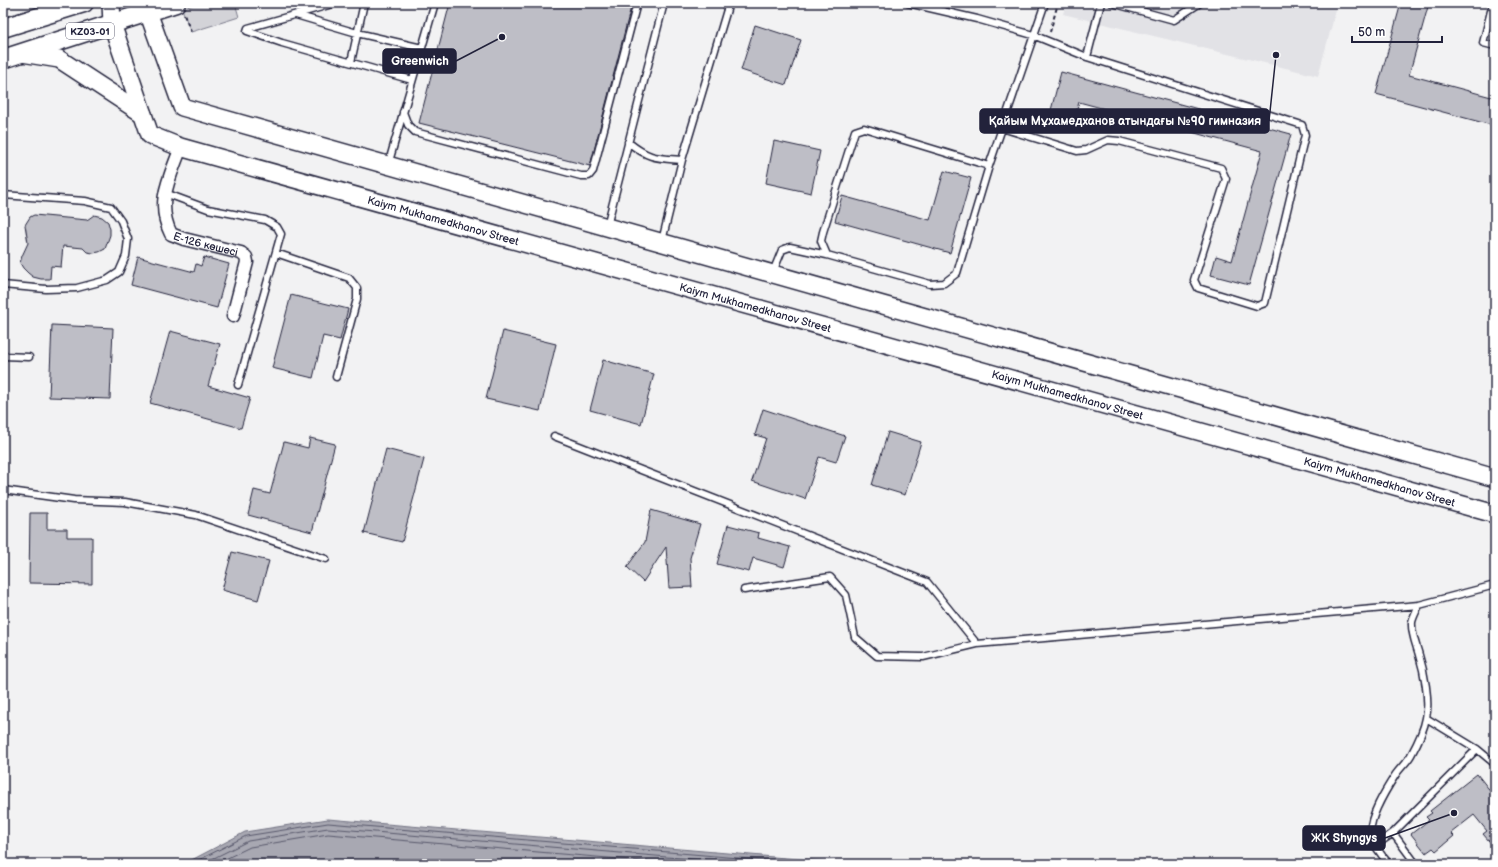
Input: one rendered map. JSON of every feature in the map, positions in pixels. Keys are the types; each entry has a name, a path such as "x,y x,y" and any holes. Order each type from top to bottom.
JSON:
{"main road":[{"name":"KZ03-01","path":"3,28 84,3"},
{"name":"Kaiym Mukhamedkhanov Street","path":"112,3 112,24 150,135 181,147 1495,514"},
{"name":"KZ03-01","path":"3,59 112,24 146,8 179,6"},
{"path":"146,8 182,106 1495,478"},
{"path":"22,53 59,59 143,114"}],"street":[{"name":"Е-126 көшесі","path":"181,147 165,193 163,204 166,224 171,234 184,239 241,253 246,257 247,262 233,316"}],"lane":[{"path":"336,3 248,28 247,31 282,43 412,80"},
{"path":"351,62 364,3"},
{"path":"388,165 435,3"},
{"path":"403,112 408,125 415,132 581,176 589,176 593,171 637,3"},
{"path":"607,227 664,3"},
{"path":"662,243 682,160 729,3"},
{"path":"908,3 977,19 1033,35 1087,57 1302,125 1305,135 1265,303 1257,306 1198,288 1194,280 1226,179 1221,168 1119,141 1108,140 1086,150 1077,150 1002,128"},
{"path":"772,274 782,250 790,247 827,255 930,284 944,283 957,273 989,166 1044,3"},
{"path":"1087,57 1101,3"},
{"path":"1112,3 1174,20 1200,3"},
{"path":"1493,3 1483,43 1495,46"},
{"path":"296,15 358,33 422,48"},
{"path":"827,255 821,241 822,236 855,131 864,128 989,166"},
{"path":"628,142 640,152 652,158 682,160"},
{"path":"165,193 208,209 265,220 277,227 281,234 238,385"},
{"path":"3,195 85,201 111,207 121,221 128,239 126,256 119,272 107,280 77,288 46,289 3,286"},
{"path":"276,253 349,278 357,288 357,299 336,377"},
{"path":"3,356 29,357"},
{"path":"554,436 927,582 977,644"},
{"path":"3,490 74,500 125,502 196,515 326,559"},
{"path":"744,590 830,577 846,595 855,637 877,656 923,657 977,644 1419,605 1495,585"},
{"path":"1389,864 1380,854 1371,835 1372,822 1378,807 1396,774 1411,755 1426,718 1428,703 1426,688 1414,640 1412,621 1419,605"},
{"path":"1426,718 1477,749 1495,764"},
{"path":"1376,845 1393,833 1477,749"},
{"path":"1393,833 1416,864"}],"path":[{"path":"1048,41 1058,3"},
{"path":"179,6 191,32"}],"shaded area":[{"path":"197,3 235,3 239,17 191,32 182,9"},
{"path":"1066,3 1338,3 1318,76 1063,14"}],"water":[{"path":"328,819 856,864 184,864 245,832"}],"building":[{"path":"450,3 632,3 590,166 419,123"},
{"path":"1401,3 1429,3 1409,75 1495,98 1495,126 1376,94"},
{"path":"755,25 801,40 786,85 741,70"},
{"path":"1061,72 1291,134 1249,285 1211,275 1216,256 1232,261 1262,151 1079,102 1074,120 1050,114"},
{"path":"774,141 820,151 811,193 766,183"},
{"path":"944,171 971,178 950,253 835,221 842,196 930,220"},
{"path":"34,215 87,220 94,215 102,217 108,222 110,229 110,235 105,249 93,253 87,252 83,248 63,246 61,267 51,266 50,279 33,277 23,268 20,263 28,243 25,225 30,217"},
{"path":"138,257 194,272 196,264 201,266 204,257 229,264 217,308 131,285"},
{"path":"291,295 348,309 340,340 323,336 313,378 272,368"},
{"path":"52,325 113,328 110,399 49,397"},
{"path":"170,331 220,344 208,386 250,398 241,428 150,403"},
{"path":"503,331 556,344 540,411 486,399"},
{"path":"603,360 654,374 641,424 590,410"},
{"path":"763,409 845,436 836,462 819,457 805,499 752,481 766,438 755,435"},
{"path":"888,432 921,442 905,495 872,485"},
{"path":"310,438 335,444 312,532 248,515 254,490 270,494 284,442 308,448"},
{"path":"386,449 424,459 402,542 364,533"},
{"path":"651,510 700,524 690,558 692,587 669,588 666,547 643,582 627,567 645,542"},
{"path":"30,513 47,513 47,529 67,529 67,537 92,537 92,584 29,583"},
{"path":"728,525 759,533 758,538 790,547 784,567 753,558 749,572 717,564"},
{"path":"232,552 269,561 258,600 222,590"},
{"path":"1477,774 1495,797 1495,848 1483,834 1487,831 1474,815 1451,833 1454,836 1436,851 1433,848 1426,853 1411,834 1429,820 1426,817 1432,813 1430,811"}],"place":[{"name":"Greenwich","path":"502,37"},
{"name":"Қайым Мұхамедханов атындағы №90 гимназия","path":"1276,55"},
{"name":"ЖК Shyngys","path":"1454,813"}]}
